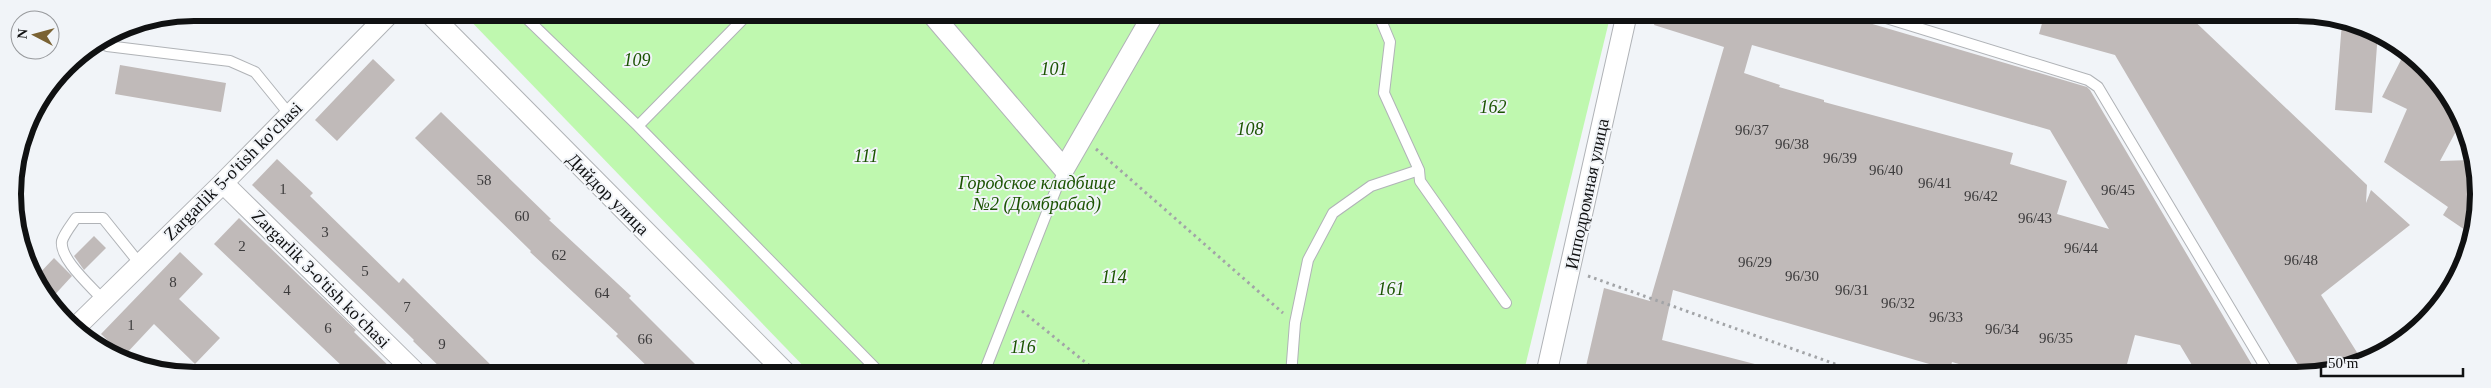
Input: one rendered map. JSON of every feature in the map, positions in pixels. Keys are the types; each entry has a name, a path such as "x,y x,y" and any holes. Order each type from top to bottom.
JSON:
{"street":[{"name":"Zargarlik 5-o'tish ko'chasi","path":"80,323 223,183 380,22"},
{"name":"Дийдор улица","path":"439,22 779,366"},
{"path":"939,22 1064,169 1149,22"},
{"name":"Ипподромная улица","path":"1548,366 1625,22"},
{"name":"Zargarlik 3-o'tish ko'chasi","path":"223,183 409,366"}],"lane":[{"path":"530,22 638,126 873,366"},
{"path":"638,126 740,22"},
{"path":"1382,22 1390,42 1384,93 1419,170 1420,181 1506,303"},
{"path":"1899,22 2088,80 2098,87 2265,366"},
{"path":"107,46 230,61 255,72 290,115"},
{"path":"986,366 1064,169"},
{"path":"1292,366 1295,324 1308,260 1332,213 1372,186 1419,170"},
{"path":"103,300 66,259 62,250 62,240 76,218 104,218 140,264"}],"path":[{"path":"1082,138 1295,324"},
{"path":"1571,270 1841,366"},
{"path":"1011,302 1090,366"}],"green space":[{"name":"Городское кладбище №2 (Домбрабад)","path":"472,22 1609,22 1525,366 803,366"}],"building":[{"path":"1655,22 1866,22 2087,87 2253,366 2193,366 2180,345 2135,335 2126,366 1966,366 1952,362 1951,366 1936,366 1673,290 1662,340 1763,366 1586,366 1604,288 1650,301 1724,47 1654,25","holes":["1752,45 2050,130 2109,229 2057,214 2067,181 2010,164 2013,153 1824,102 1824,100 1779,87 1780,85 1744,73"]},
{"path":"2042,22 2195,22 2367,185 2366,203 2371,190 2410,225 2321,295 2359,356 2331,363 2299,366 2115,55 2039,34"},
{"path":"2342,27 2377,41 2372,113 2335,110"},
{"path":"2402,57 2427,80 2441,98 2457,129 2440,161 2466,160 2470,194 2466,230 2443,215 2448,207 2384,162 2407,109 2382,97"},
{"path":"373,59 395,80 337,141 315,120"},
{"path":"120,65 226,83 221,112 115,94"},
{"path":"441,112 551,219 549,220 631,296 629,298 697,366 647,366 616,336 618,334 530,252 415,138"},
{"path":"277,159 313,193 310,196 399,283 403,278 492,366 439,366 378,305 252,185"},
{"path":"239,218 356,330 354,332 389,366 342,366 214,244"},
{"path":"94,236 106,248 84,270 74,256"},
{"path":"180,252 203,274 179,299 220,338 195,364 154,324 127,353 115,348 101,334"},
{"path":"54,258 72,276 54,295 40,273"}],"park label":[{"name":"109","path":"637,60"},
{"name":"101","path":"1054,69"},
{"name":"162","path":"1493,107"},
{"name":"108","path":"1250,129"},
{"name":"111","path":"866,156"},
{"name":"114","path":"1114,277"},
{"name":"161","path":"1391,289"},
{"name":"116","path":"1023,347"}]}
